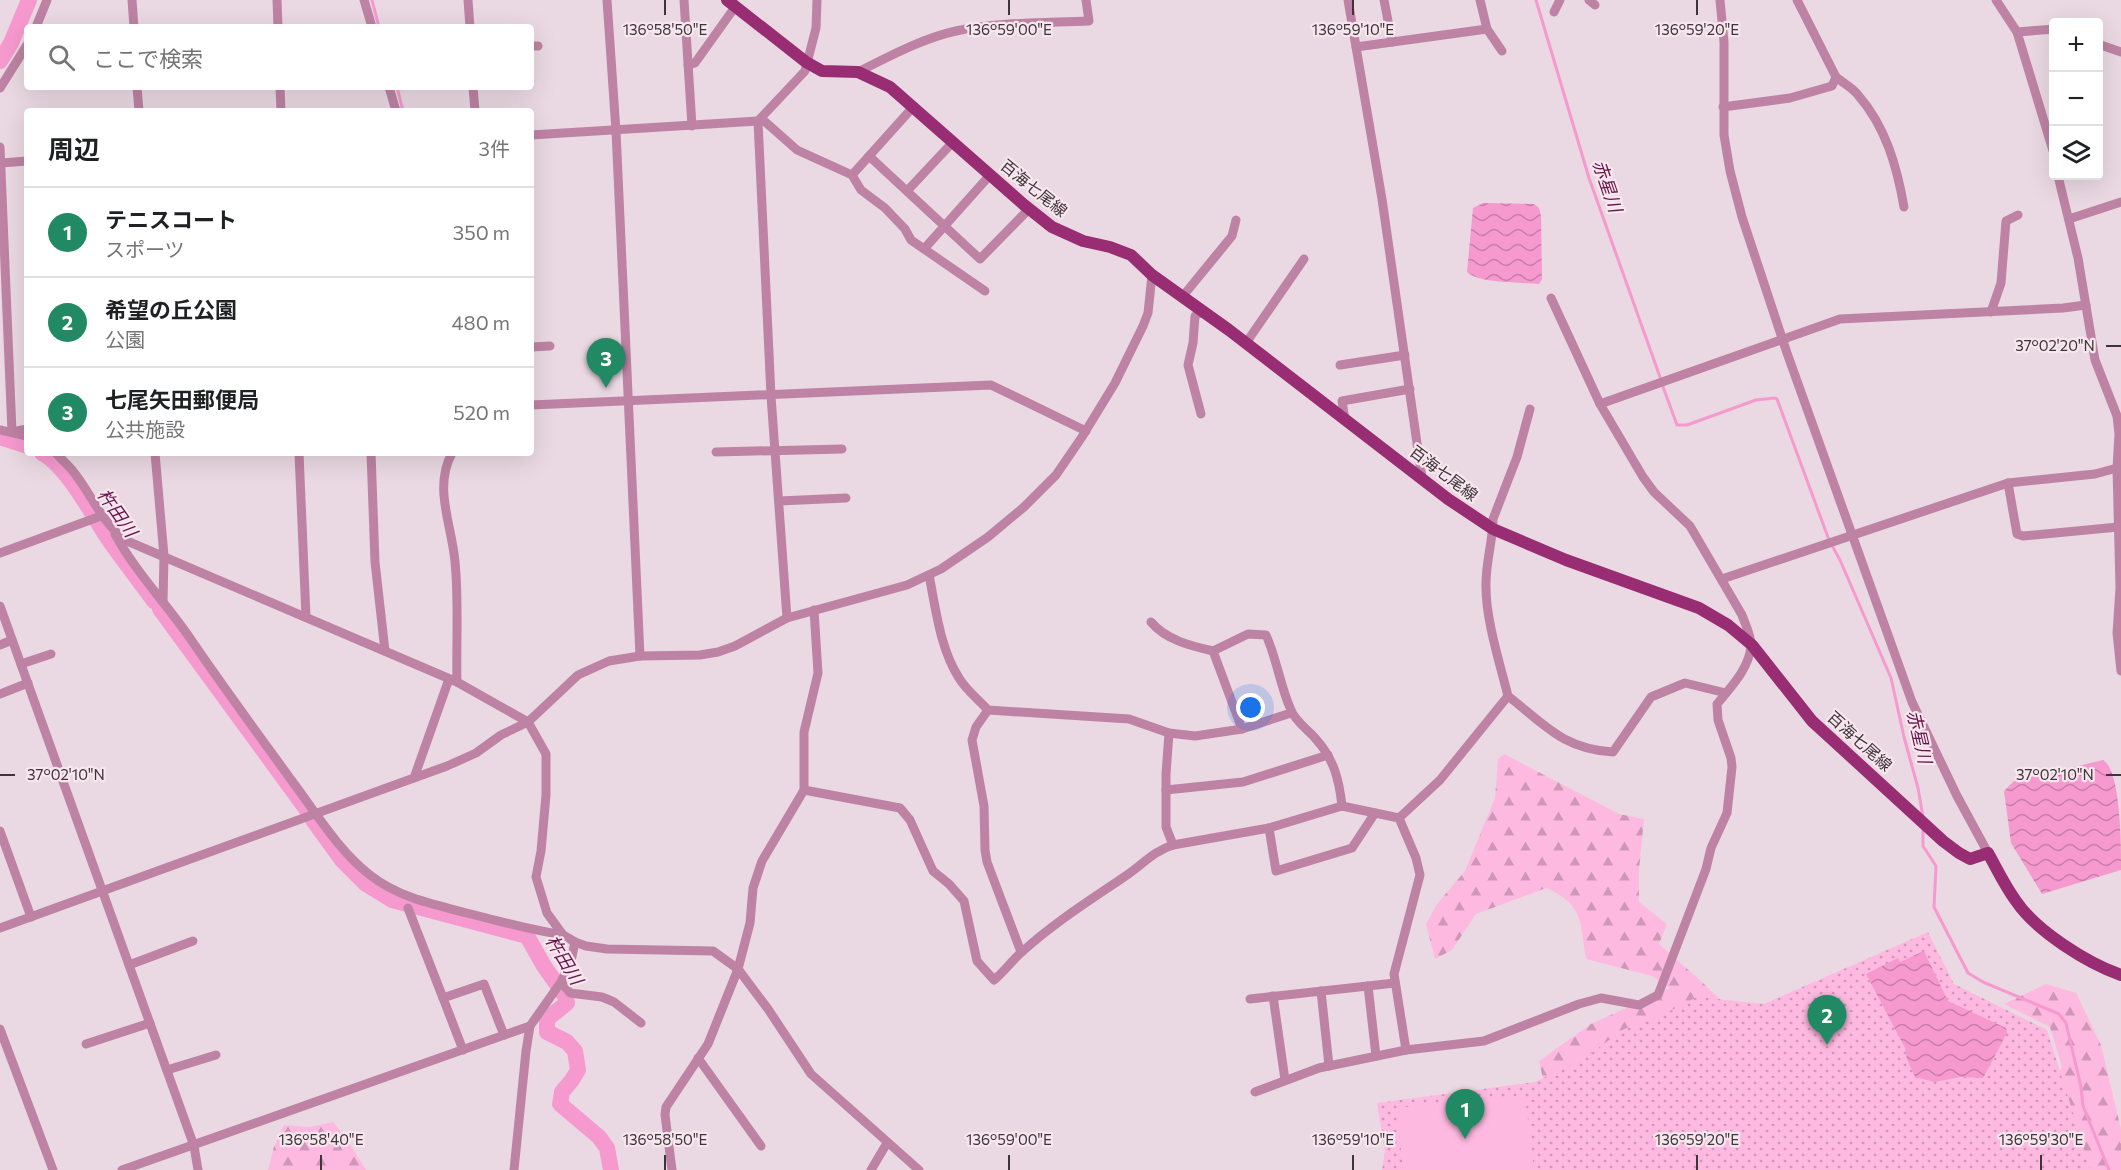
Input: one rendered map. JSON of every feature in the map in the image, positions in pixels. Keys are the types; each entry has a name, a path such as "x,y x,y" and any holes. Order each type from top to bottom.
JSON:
{"main road":[{"name":"百海七尾線","path":"731,3 806,62 822,70 858,72 890,87 1029,209 1053,227 1083,241 1131,255 1152,274 1246,343 1448,499 1493,529 1566,560 1698,608 1728,625 1752,645 1812,721 1943,841 1970,859 1988,853"},
{"path":"1988,853 2017,903 2049,935 2073,952 2121,975"}],"street":[{"path":"37,24 47,0"},
{"path":"132,0 134,24"},
{"path":"277,0 278,24"},
{"path":"364,0 371,24"},
{"path":"468,0 470,24"},
{"path":"607,0 616,131 640,656"},
{"path":"684,0 692,126"},
{"path":"534,135 760,120 805,71 816,28 817,0"},
{"path":"858,72 899,52 953,32 975,27 1089,21 1086,0"},
{"path":"1348,0 1382,199 1422,478"},
{"path":"1384,0 1392,42"},
{"path":"1480,0 1487,29 1502,51"},
{"path":"1554,12 1560,0"},
{"path":"1720,0 1724,42 1724,135 1730,171 1742,217 1851,535 1912,702 1957,796 1988,853"},
{"path":"1797,0 1836,77 1858,94 1884,135 1898,171 1904,207"},
{"path":"1996,0 2017,32 2049,138"},
{"path":"688,64 695,63 731,3"},
{"path":"1356,47 1487,29"},
{"path":"2017,32 2049,29"},
{"path":"2103,46 2121,52"},
{"path":"0,88 24,50"},
{"path":"1723,107 1790,98 1832,86 1836,77"},
{"path":"137,90 139,108"},
{"path":"280,90 281,108"},
{"path":"390,90 395,108"},
{"path":"473,90 475,108"},
{"path":"852,175 914,106"},
{"path":"760,120 797,150 852,175 861,190 885,207 905,229 911,240 985,291"},
{"path":"760,120 771,396 783,595 787,618"},
{"path":"907,191 953,142"},
{"path":"0,147 12,432"},
{"path":"869,156 980,259 1029,209"},
{"path":"1,163 24,161"},
{"path":"924,249 990,175"},
{"path":"2059,180 2078,258 2095,360 2117,416 2120,588 2117,633 2121,671"},
{"path":"2069,219 2121,202"},
{"path":"1991,312 2001,283 2006,221 2018,215"},
{"path":"1183,296 1232,236 1236,220"},
{"path":"1246,343 1304,259"},
{"path":"0,928 414,778 476,753 501,735 528,722 578,675 609,661 640,656 700,655 718,652 735,646 787,618 907,585 941,569 988,537 1024,507 1056,475 1115,383 1143,326 1148,314 1152,274"},
{"path":"1255,1092 1329,1066 1406,1050 1484,1041 1579,1004 1601,998 1639,1005 1658,995 1706,869 1711,848 1727,813 1731,758 1718,720 1717,704 1737,681 1752,645 1742,615 1690,526 1654,492 1642,477 1600,404 1551,298"},
{"path":"1600,404 1840,319 2086,305"},
{"path":"1201,414 1188,365 1193,343 1195,316 1203,311"},
{"path":"534,347 550,346"},
{"path":"1340,365 1405,355"},
{"path":"534,405 991,385 1086,431"},
{"path":"1345,420 1342,400 1410,389"},
{"path":"1530,409 1518,457 1493,519 1487,559 1486,590 1508,696 1562,739 1593,751 1613,752 1651,697 1684,683 1726,693"},
{"path":"0,429 24,435"},
{"path":"12,432 24,430"},
{"path":"716,452 842,449"},
{"path":"59,456 73,471 96,518 127,541 453,681 528,722 546,754 545,806 536,877 548,913 563,935"},
{"path":"155,456 164,556 163,602"},
{"path":"299,456 306,617"},
{"path":"371,456 375,562 385,651"},
{"path":"414,778 453,681 455,561 444,497 444,480 450,456"},
{"path":"1722,579 2008,483 2095,474 2117,468"},
{"path":"2008,483 2017,534 2023,536 2118,527"},
{"path":"779,501 846,498"},
{"path":"0,553 96,518"},
{"path":"114,532 126,555 191,639 220,684 345,851 370,876 400,893 531,930 563,935 575,942 607,949 713,951 738,969 811,1074 919,1170"},
{"path":"929,575 944,643 952,665 961,681 988,710 1129,719 1169,733 1195,736 1242,729 1291,712"},
{"path":"0,606 194,1146 198,1170"},
{"path":"672,1170 666,1107 708,1044 738,969 750,923 753,888 762,861 804,790 804,732 818,673 814,610"},
{"path":"1150,622 1157,630 1186,645 1213,651 1248,634 1266,635 1291,712 1328,755 1339,778 1342,806"},
{"path":"0,645 12,640"},
{"path":"1213,651 1242,729"},
{"path":"21,664 51,654"},
{"path":"0,694 28,683"},
{"path":"1399,818 1440,780 1508,696"},
{"path":"988,710 976,727 972,740 984,806 985,850 987,862 1021,952"},
{"path":"1169,733 1166,827 1173,845"},
{"path":"1166,790 1242,782 1328,755"},
{"path":"804,790 900,808 910,820 933,871 964,901 977,961 994,980 1021,952 1159,849 1269,828 1342,806 1399,818"},
{"path":"1269,828 1276,871 1352,848 1375,813"},
{"path":"1399,818 1416,858 1420,874 1394,974 1406,1050"},
{"path":"0,831 31,916"},
{"path":"408,908 463,1050"},
{"path":"129,965 193,941"},
{"path":"514,1170 530,1026 559,985 571,961 575,942"},
{"path":"1250,999 1395,983"},
{"path":"443,998 484,984 504,1035"},
{"path":"559,985 570,993 602,997 614,1002 641,1023"},
{"path":"1368,986 1377,1056"},
{"path":"1321,991 1329,1066"},
{"path":"1273,996 1285,1080"},
{"path":"86,1044 150,1023"},
{"path":"123,1170 530,1026"},
{"path":"0,1029 53,1170"},
{"path":"167,1070 216,1055"},
{"path":"698,1058 761,1146"},
{"path":"871,1170 887,1143"}],"green space":[{"path":"1504,754 1619,814 1644,819 1639,870 1639,902 1667,924 1659,944 1749,1028 1554,1126 1539,1061 1591,1024 1670,988 1652,976 1586,959 1581,925 1574,908 1558,894 1546,888 1476,914 1452,950 1435,959 1426,924 1437,904 1465,871 1495,798 1498,759"},
{"path":"1928,932 1954,984 2047,1030 2091,1170 1382,1170 1385,1151 1377,1103 1535,1082 1582,1060 1624,1029 1662,1015 1697,997 1764,1004"},
{"path":"2046,984 2076,993 2101,1045 2121,1129 2121,1170 2017,1170 2041,1102 2062,1067 2050,1027 2004,1004"},
{"path":"1525,1095 1534,1170 1403,1170 1397,1108"},
{"path":"333,1122 366,1170 268,1170 274,1147 284,1125 310,1127"}],"water":[{"path":"1483,203 1534,204 1539,208 1542,279 1539,284 1490,281 1467,272 1473,208"},
{"path":"2103,760 2109,767 2117,793 2121,870 2042,894 2011,843 2004,791 2014,781"},
{"path":"1924,951 1948,1001 2006,1028 2007,1033 1983,1078 1960,1077 1935,1082 1915,1077 1905,1048 1866,974 1898,958 1900,962"}],"waterway":[{"path":"0,61 11,43 29,0"},
{"path":"372,0 378,24"},
{"name":"赤星川","path":"1536,0 1589,178 1660,377"},
{"path":"398,90 402,108"},
{"name":"赤星川","path":"1662,384 1677,425 1687,425 1756,400 1777,399 1829,540 1840,560 1891,678 1923,817"},
{"name":"杵田川","path":"0,437 24,445"},
{"name":"杵田川","path":"46,456 69,479 107,537 154,601"},
{"name":"杵田川","path":"160,609 307,810"},
{"name":"杵田川","path":"313,820 342,860 366,884 392,900 527,936 565,996 567,1003 547,1019 547,1032 567,1042 575,1051 578,1070 562,1092 560,1104 599,1137 607,1148 611,1170"},
{"name":"赤星川","path":"1923,830 1923,846 1936,866 1934,907 1968,973 1983,982 2059,1014 2066,1023 2081,1087 2083,1106 2109,1170"}],"place":[{"name":"七尾矢田郵便局","path":"606,388"},
{"name":"希望の丘公園","path":"1827,1045"},
{"name":"テニスコート","path":"1465,1139"}]}
